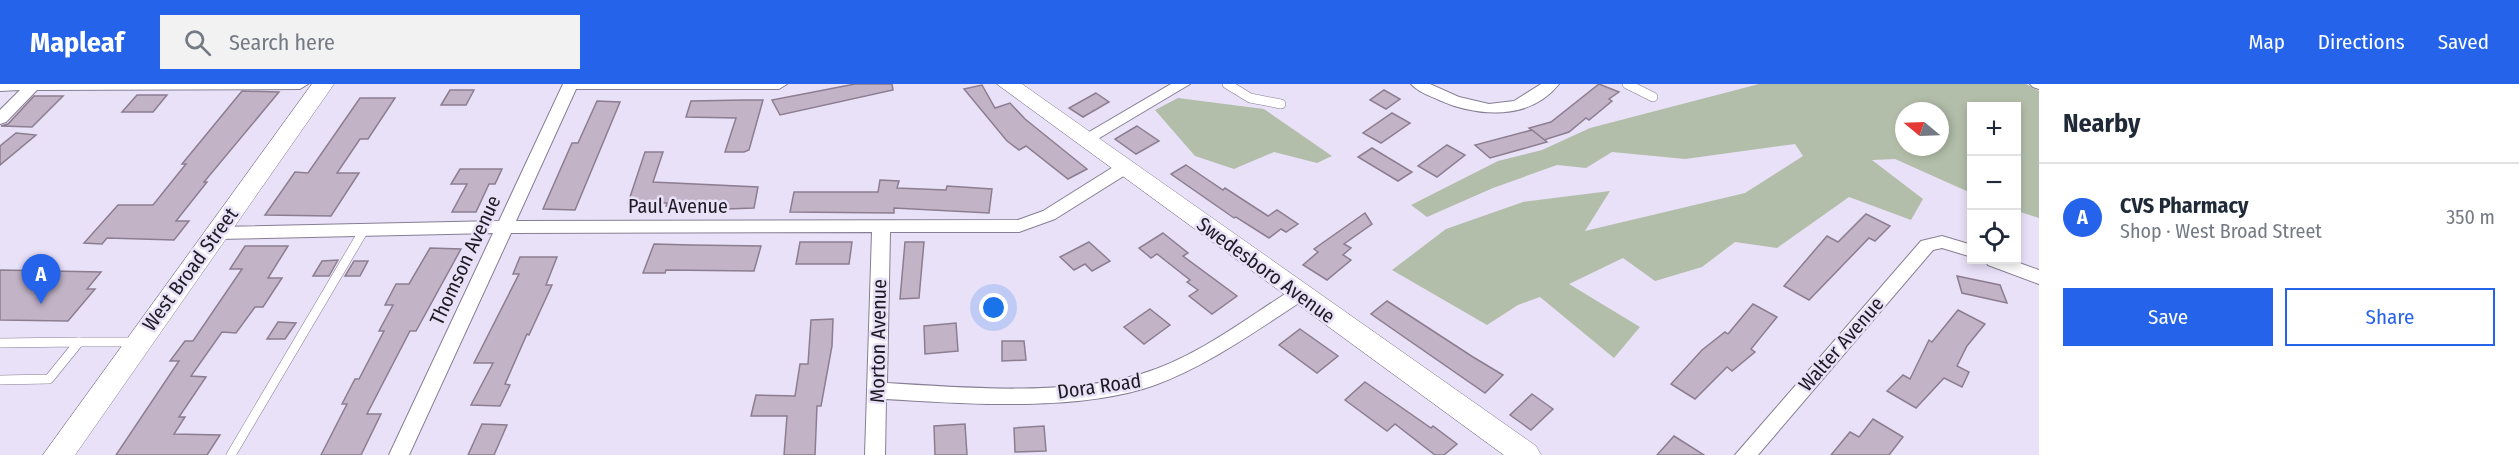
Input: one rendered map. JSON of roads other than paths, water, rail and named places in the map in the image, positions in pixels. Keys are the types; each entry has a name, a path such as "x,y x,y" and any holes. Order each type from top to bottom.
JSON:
{"street":[{"path":"0,86 300,84"},
{"name":"West Broad Street","path":"58,455 323,84"},
{"name":"Thomson Avenue","path":"399,455 571,84"},
{"path":"575,84 779,84"},
{"name":"Swedesboro Avenue","path":"1008,84 1513,452"},
{"path":"1084,139 1182,84"},
{"path":"1419,84 1459,103 1496,108 1526,101 1551,84"},
{"path":"0,119 34,85"},
{"name":"Paul Avenue","path":"217,233 505,227 1019,226 1049,215 1124,168"},
{"name":"Morton Avenue","path":"875,455 881,227"},
{"name":"Walter Avenue","path":"1744,455 1927,244 1942,242 1967,250"},
{"path":"2004,264 2039,278"},
{"name":"Dora Road","path":"877,390 956,395 1016,395 1084,392 1146,380 1186,364 1299,294"}],"lane":[{"path":"1227,84 1251,98 1281,104"},
{"path":"1627,84 1653,97"},
{"path":"231,455 363,230"},
{"path":"0,380 49,379 79,342"},
{"path":"0,343 139,342"}],"place":[{"name":"CVS Pharmacy","path":"41,304"}]}
